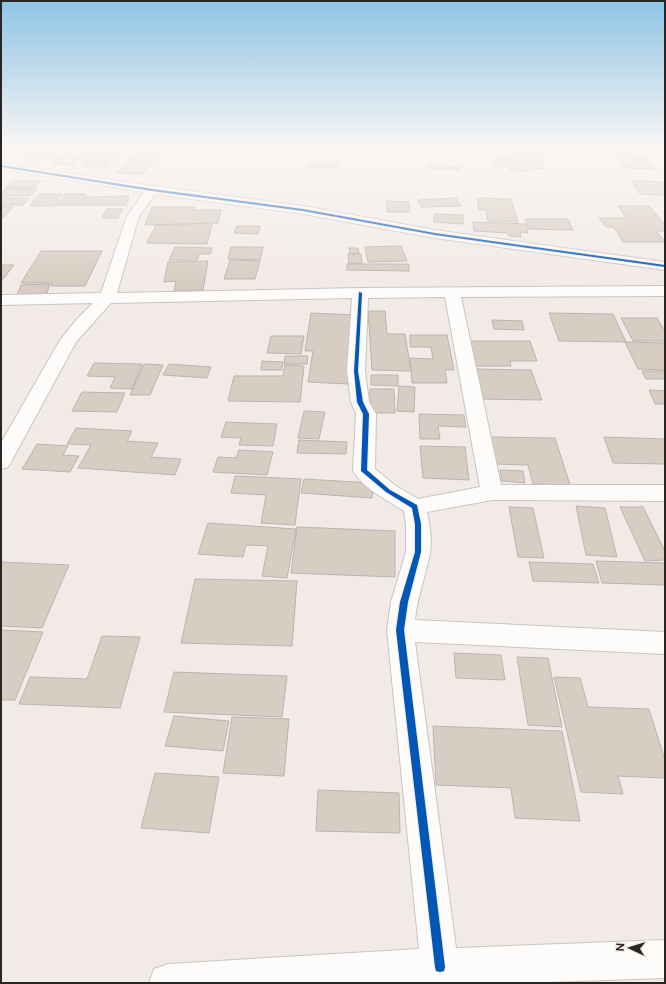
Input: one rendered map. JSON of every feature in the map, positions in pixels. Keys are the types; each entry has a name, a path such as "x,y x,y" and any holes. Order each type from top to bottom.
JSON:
{"street":[{"path":"1,462 68,340 83,322 108,297 115,270 133,216 151,192"},
{"path":"166,192 303,210 435,234 665,266"},
{"path":"360,293 356,371 360,402 366,414 364,471 388,491 415,507 492,492 665,493"},
{"path":"1,300 360,293 660,295"},
{"path":"452,293 492,492"},
{"path":"415,507 418,524 418,552 404,602 400,630 440,967"},
{"path":"400,630 665,643"},
{"path":"168,983 440,967 665,959"}],"building":[{"path":"3,192 35,192 32,195 7,196 5,198 29,198 23,205 1,205 1,194"},
{"path":"639,192 665,192 665,195 640,194"},
{"path":"39,194 62,194 54,206 30,206"},
{"path":"65,194 86,194 79,205 57,205"},
{"path":"129,196 126,205 81,205 86,197"},
{"path":"456,198 461,206 421,207 418,200"},
{"path":"477,198 511,199 518,222 488,221 486,210 479,210"},
{"path":"386,201 409,202 410,212 387,212"},
{"path":"618,206 649,206 665,225 665,231 656,231 665,242 623,242 614,227 606,227 599,218 626,218"},
{"path":"1,207 13,207 3,218 1,217"},
{"path":"152,207 195,207 194,210 221,210 218,223 145,225"},
{"path":"107,209 123,209 118,218 102,218"},
{"path":"434,214 463,215 463,224 434,222"},
{"path":"525,219 568,219 573,230 529,229"},
{"path":"473,222 526,224 528,233 520,232 521,237 509,236 508,233 474,231"},
{"path":"156,225 212,225 207,244 147,243"},
{"path":"237,226 260,226 258,234 234,233"},
{"path":"401,246 407,261 368,262 365,247"},
{"path":"175,247 212,248 210,254 200,254 197,260 169,260"},
{"path":"231,247 263,247 260,260 228,259"},
{"path":"349,248 358,248 359,253 350,254"},
{"path":"41,251 102,251 85,286 51,286 53,283 21,283"},
{"path":"348,254 361,254 362,263 349,264"},
{"path":"230,260 260,261 255,279 224,279"},
{"path":"208,261 203,290 174,291 176,281 164,282 168,262"},
{"path":"347,264 409,264 409,271 347,270"},
{"path":"1,265 14,265 3,279 1,279"},
{"path":"50,284 47,293 17,295 21,285"},
{"path":"368,311 385,311 387,334 405,334 411,371 372,370"},
{"path":"311,313 355,315 348,384 308,382 313,351 305,351"},
{"path":"549,313 613,314 626,342 559,341"},
{"path":"621,318 657,318 665,331 665,341 633,341"},
{"path":"492,320 522,321 524,330 494,329"},
{"path":"410,335 447,335 454,370 445,370 447,383 412,383 410,358 433,359 431,347 410,347"},
{"path":"271,336 304,336 301,354 267,353"},
{"path":"467,341 530,341 537,361 510,361 511,366 473,366"},
{"path":"625,342 665,343 665,370 638,369"},
{"path":"285,356 308,356 307,364 284,364"},
{"path":"262,361 283,362 282,370 261,370"},
{"path":"94,363 142,364 132,389 110,388 115,377 87,376"},
{"path":"144,364 163,365 150,395 130,395"},
{"path":"169,364 211,367 207,378 163,375"},
{"path":"285,365 304,366 300,402 228,401 234,376 283,376"},
{"path":"474,369 531,370 542,400 481,399"},
{"path":"642,371 665,371 665,379 646,379"},
{"path":"371,375 398,375 398,386 371,385"},
{"path":"399,386 415,387 414,412 397,411"},
{"path":"370,389 394,389 395,413 370,413"},
{"path":"649,390 665,391 665,404 655,404"},
{"path":"82,392 125,393 117,412 72,411"},
{"path":"304,411 325,412 319,439 298,438"},
{"path":"419,414 464,415 466,427 438,426 440,439 420,439"},
{"path":"226,422 277,424 273,446 239,445 241,438 221,437"},
{"path":"76,428 132,431 127,441 158,443 151,457 181,459 175,475 78,468 91,445 67,444"},
{"path":"490,437 555,438 570,485 533,484 528,465 495,464"},
{"path":"604,437 665,439 665,464 613,463"},
{"path":"299,440 347,442 346,454 297,453"},
{"path":"37,444 68,446 63,455 79,456 70,472 22,469"},
{"path":"420,446 465,447 469,480 423,478"},
{"path":"239,450 273,452 267,475 213,472 218,457 236,458"},
{"path":"500,470 523,471 525,483 502,481"},
{"path":"235,476 301,479 295,525 261,523 266,495 231,493"},
{"path":"304,479 373,483 372,498 301,493"},
{"path":"576,506 605,508 617,557 586,555"},
{"path":"509,507 533,508 544,558 518,557"},
{"path":"620,507 643,507 665,551 665,560 645,561"},
{"path":"208,523 296,529 287,578 262,576 268,546 246,545 243,557 198,554"},
{"path":"297,527 395,531 395,577 291,573"},
{"path":"596,561 665,563 665,585 602,583"},
{"path":"1,562 69,565 42,628 1,626"},
{"path":"529,562 593,564 599,583 533,581"},
{"path":"195,579 297,581 292,646 181,643"},
{"path":"1,630 43,632 15,700 1,700"},
{"path":"102,636 140,637 120,708 19,704 30,677 87,679"},
{"path":"454,653 501,655 505,680 456,678"},
{"path":"517,657 548,658 562,727 528,725"},
{"path":"174,672 287,676 282,717 164,712"},
{"path":"554,677 580,678 588,707 649,709 665,760 665,778 618,776 623,794 581,792"},
{"path":"174,716 229,721 223,751 165,746"},
{"path":"232,717 289,719 284,776 223,773"},
{"path":"433,726 562,731 580,821 515,818 511,788 436,785"},
{"path":"155,773 219,777 209,833 141,828"},
{"path":"318,790 399,793 400,833 316,831"}],"cycle path":[{"path":"166,192 303,210 435,234 665,266"},
{"path":"360,293 356,371 360,402 366,414 364,471 388,491 415,507 418,524 418,552 404,602 400,630 440,967"}]}
